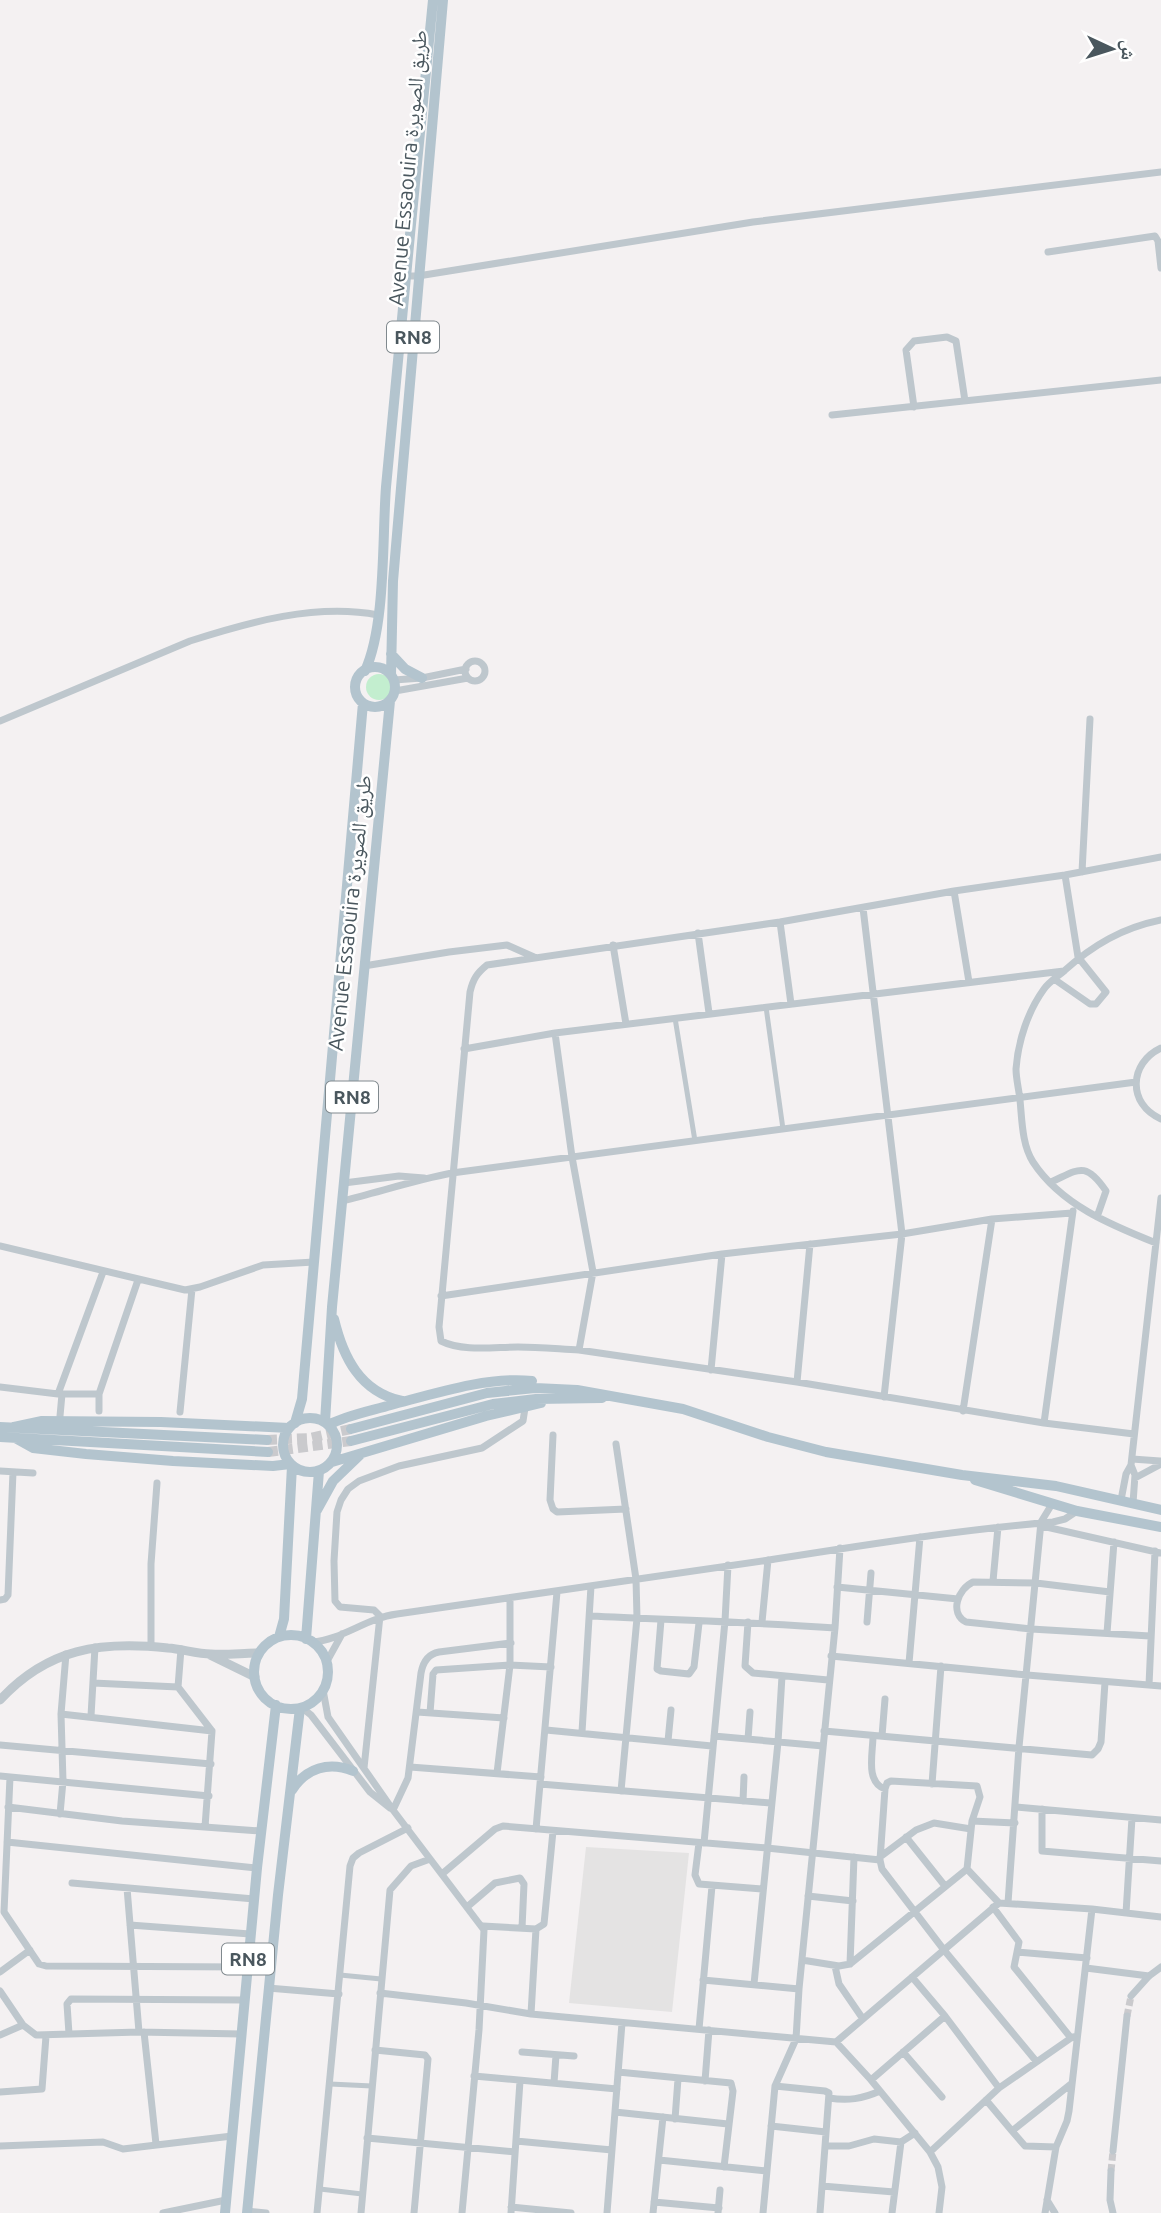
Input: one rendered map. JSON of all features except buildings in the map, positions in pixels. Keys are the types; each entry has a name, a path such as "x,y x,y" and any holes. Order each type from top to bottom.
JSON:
{"main road":[{"name":"Avenue Essaouira طريق الصويرة","path":"327,1423 332,1307 392,687 393,580 433,0"},
{"name":"Avenue Essaouira طريق الصويرة","path":"365,671 374,645 378,615 383,525 443,0"},
{"path":"391,654 405,669 422,678"},
{"path":"363,703 374,707 392,687 382,668 365,671"},
{"name":"RN8","path":"363,703 356,689 358,679 365,671"},
{"name":"Avenue Essaouira طريق الصويرة","path":"292,1425 302,1399 363,703"},
{"path":"332,1307 340,1341 354,1370 372,1389 404,1401"},
{"path":"0,1437 15,1433 35,1422 292,1425 311,1418 327,1423 456,1388 493,1383 527,1381 551,1393"},
{"path":"351,1429 487,1392 519,1388 551,1393"},
{"path":"351,1441 493,1404 577,1390 683,1409 806,1448 962,1475 1056,1486 1161,1510"},
{"path":"0,1427 15,1433 33,1448 173,1461 291,1465 305,1472 319,1471 332,1462 486,1416 525,1408 551,1393"},
{"path":"327,1423 335,1434 337,1445 332,1462"},
{"path":"279,1637 284,1619 291,1465 284,1454 283,1443 292,1425"},
{"path":"15,1433 268,1446"},
{"path":"314,1520 333,1481 366,1451"},
{"path":"309,1640 319,1471"},
{"path":"962,1475 1077,1511 1161,1527"},
{"path":"1052,1504 1052,1494 1056,1486"},
{"path":"1129,1522 1136,1514 1130,1502"},
{"path":"294,1635 309,1640 321,1651 326,1662 327,1676 323,1690 314,1700 300,1707 287,1709 276,1705 261,1694 254,1677 254,1667 260,1653 266,1645 279,1637 294,1635"},
{"name":"RN8","path":"225,2213 250,1934 276,1705"},
{"name":"RN8","path":"247,2212 268,1988 300,1707"},
{"path":"290,1796 297,1782 316,1769 331,1766 359,1770"}],"street":[{"path":"412,276 753,222 1161,172"},
{"path":"1048,252 1154,236 1161,268"},
{"path":"914,407 906,350 914,341 947,337 956,341 965,401"},
{"path":"832,415 1161,380"},
{"path":"0,721 219,631 307,613 348,611 378,615"},
{"path":"392,687 468,678 475,681 482,679 485,668 476,662 468,664 468,678"},
{"path":"392,687 466,669"},
{"path":"1082,872 1090,719"},
{"path":"1134,1434 1044,1423 797,1382 579,1350 495,1349 448,1345 441,1341 438,1333 471,992 478,972 487,965 780,922 1161,857"},
{"path":"1054,979 1090,1004 1096,1004 1105,994 1105,990 1078,957 1065,875"},
{"path":"954,891 969,982"},
{"path":"863,908 890,1115 902,1234 884,1397"},
{"path":"1156,1243 1097,1217 1075,1204 1032,1161 1022,1128 1016,1071 1025,1027 1045,986 1078,957 1113,935 1131,927 1161,920"},
{"path":"780,922 791,1004"},
{"path":"698,933 709,1013"},
{"path":"363,966 507,945 534,957"},
{"path":"613,945 626,1024"},
{"path":"464,1049 555,1033 1064,971"},
{"path":"766,1007 783,1129"},
{"path":"675,1018 695,1141"},
{"path":"555,1033 572,1157 593,1272 579,1350"},
{"path":"1161,1048 1146,1058 1137,1073 1136,1082 1136,1091 1143,1105 1161,1119"},
{"path":"342,1200 452,1173 1136,1082"},
{"path":"1051,1182 1076,1169 1086,1171 1106,1191 1097,1217"},
{"path":"344,1183 399,1176 425,1178"},
{"path":"1130,1502 1126,1474 1131,1462 1161,1198"},
{"path":"1044,1423 1075,1204"},
{"path":"441,1296 722,1254 902,1234 992,1219 1072,1213"},
{"path":"963,1410 992,1219"},
{"path":"797,1382 810,1244"},
{"path":"0,1246 168,1288 192,1289 256,1267 314,1262"},
{"path":"711,1370 722,1254"},
{"path":"60,1416 60,1394 103,1272"},
{"path":"99,1410 99,1394 138,1280"},
{"path":"180,1412 192,1289"},
{"path":"0,1387 60,1394 99,1394"},
{"path":"359,1770 380,1618 377,1611 343,1608 335,1601 337,1512 344,1494 359,1481 399,1466 482,1448 523,1421 525,1408"},
{"path":"553,1435 550,1500 553,1509 557,1512 626,1509"},
{"path":"616,1444 636,1579 637,1618 621,1791"},
{"path":"1131,1462 1161,1462"},
{"path":"1130,1502 1135,1478 1131,1462"},
{"path":"1135,1478 1161,1462"},
{"path":"0,1471 33,1473"},
{"path":"0,1600 8,1595 13,1472"},
{"path":"151,1647 151,1564 157,1483"},
{"path":"1008,1903 1019,1747 1041,1524 1052,1504"},
{"path":"309,1640 343,1634 380,1618 919,1536 1041,1524 1059,1521 1077,1511"},
{"path":"1041,1524 1158,1552 1157,1591 1150,1636 1149,1685"},
{"path":"993,1581 998,1527"},
{"path":"909,1663 919,1536"},
{"path":"1107,1633 1114,1542"},
{"path":"763,2213 775,2086 796,2039 835,1628 839,1548"},
{"path":"762,1622 768,1560"},
{"path":"728,1565 714,1736 696,1880 699,1884 712,1886 762,1889"},
{"path":"867,1622 871,1573"},
{"path":"1111,1592 1036,1583 993,1581 969,1584 958,1599 957,1613 963,1621 1031,1629 1150,1636"},
{"path":"582,1732 591,1586"},
{"path":"837,1587 958,1599"},
{"path":"536,1829 557,1591"},
{"path":"497,1773 510,1665 510,1600"},
{"path":"590,1616 699,1623 725,1620 835,1628"},
{"path":"661,1620 657,1669 689,1674 694,1667 699,1623"},
{"path":"748,1622 746,1669 752,1674 828,1680"},
{"path":"326,1662 343,1634"},
{"path":"393,1810 408,1778 422,1667 429,1656 439,1652 511,1643"},
{"path":"0,1700 25,1676 45,1664 66,1654 95,1647 123,1645 181,1649 208,1654 260,1653"},
{"path":"91,1716 95,1647"},
{"path":"181,1649 178,1687 212,1731 205,1827"},
{"path":"60,1814 63,1781 61,1714 66,1654"},
{"path":"208,1654 254,1677"},
{"path":"831,1656 1161,1686"},
{"path":"429,1713 433,1674 436,1670 510,1665 551,1667"},
{"path":"932,1784 941,1666"},
{"path":"754,1983 782,1675"},
{"path":"824,1731 1094,1754 1101,1742 1105,1682"},
{"path":"93,1683 178,1687"},
{"path":"323,1690 328,1717 375,1797 393,1810 483,1926 485,1935 480,2005 462,2213"},
{"path":"885,1699 872,1779 877,1786 885,1789"},
{"path":"300,1707 311,1715 359,1770"},
{"path":"668,1741 671,1710"},
{"path":"417,1712 505,1717"},
{"path":"748,1739 750,1712"},
{"path":"61,1714 212,1731"},
{"path":"546,1730 712,1745"},
{"path":"714,1736 823,1746"},
{"path":"0,1745 211,1764"},
{"path":"410,1767 497,1773 621,1791 770,1803"},
{"path":"0,1776 209,1796"},
{"path":"10,1777 2,1905 5,1915 38,1962 43,1965 247,1967"},
{"path":"743,1801 744,1777"},
{"path":"1036,2061 883,1872 880,1859 887,1783 891,1781 977,1786 980,1797 972,1825 967,1869 996,1905 1018,1941 1014,1967 1074,2037"},
{"path":"8,1807 261,1831"},
{"path":"1016,1807 1161,1820"},
{"path":"1042,1809 1042,1851 1161,1861"},
{"path":"1126,1913 1132,1818"},
{"path":"442,1874 499,1827 880,1859 916,1830 934,1823 1014,1823"},
{"path":"317,2213 351,1862 359,1853 408,1828"},
{"path":"483,1926 542,1927 546,1919 553,1831"},
{"path":"906,1837 944,1886"},
{"path":"7,1842 257,1868"},
{"path":"850,1964 854,1857"},
{"path":"361,2213 391,1887 411,1867 430,1858"},
{"path":"802,1960 835,1966 850,1964 967,1869"},
{"path":"467,1907 495,1883 520,1878 524,1884 522,1928"},
{"path":"72,1883 254,1899"},
{"path":"699,2029 712,1886"},
{"path":"127,1888 136,1999 156,2144"},
{"path":"808,1896 853,1901"},
{"path":"836,2042 996,1905 1008,1903 1092,1909 1161,1917"},
{"path":"1045,2213 1056,2147 1067,2121 1074,2037 1086,1968 1092,1909"},
{"path":"130,1925 250,1934"},
{"path":"531,2014 536,1928"},
{"path":"0,1972 30,1950"},
{"path":"1017,1952 1087,1958"},
{"path":"835,1966 839,1984 863,2019"},
{"path":"1131,1996 1161,1967"},
{"path":"1086,1968 1149,1976"},
{"path":"340,1975 381,1979"},
{"path":"912,1977 999,2088"},
{"path":"703,1980 799,1989"},
{"path":"268,1988 339,1994"},
{"path":"0,1991 23,2025 33,2034 241,2034"},
{"path":"380,1993 531,2014 836,2042 930,2152 938,2166 942,2187 939,2213"},
{"path":"69,2034 67,2004 71,1999 244,2000"},
{"path":"871,2080 945,2016"},
{"path":"1114,2151 1127,2016"},
{"path":"607,2213 622,2023"},
{"path":"0,2035 23,2025"},
{"path":"705,2081 709,2030"},
{"path":"0,2092 43,2089 46,2036"},
{"path":"930,2152 999,2088 1074,2037"},
{"path":"374,2050 425,2055 428,2059 414,2213"},
{"path":"522,2052 574,2056"},
{"path":"903,2052 942,2097"},
{"path":"554,2083 556,2055"},
{"path":"618,2072 728,2082 732,2085 724,2167"},
{"path":"474,2076 617,2089"},
{"path":"675,2119 678,2079"},
{"path":"520,2081 511,2210 571,2213"},
{"path":"330,2084 372,2087"},
{"path":"1012,2131 1071,2084"},
{"path":"775,2086 829,2093 820,2213"},
{"path":"829,2098 846,2101 880,2091"},
{"path":"986,2099 1025,2146 1056,2147"},
{"path":"615,2112 728,2124"},
{"path":"653,2213 663,2117"},
{"path":"771,2126 826,2132"},
{"path":"825,2146 849,2146 874,2139 901,2142 915,2133"},
{"path":"0,2146 103,2142 123,2148 232,2136"},
{"path":"367,2138 515,2152"},
{"path":"516,2141 612,2150"},
{"path":"892,2213 901,2142"},
{"path":"659,2160 766,2171"},
{"path":"1111,2171 1110,2200 1113,2213"},
{"path":"822,2186 894,2192"},
{"path":"320,2189 362,2194"},
{"path":"654,2202 719,2211 720,2190"},
{"path":"1047,2199 1055,2213"},
{"path":"163,2213 226,2200"},
{"path":"247,2212 266,2213"}],"shaded area":[{"path":"586,1847 689,1853 672,2012 569,2003"}],"green space":[{"path":"379,674 388,678 392,687 388,696 379,700 370,696 366,687 370,678"}],"tunnel":[{"path":"267,1440 310,1438 351,1429"},
{"path":"268,1452 351,1441"},
{"path":"1127,2016 1131,1996"},
{"path":"1111,2171 1113,2151"}]}
